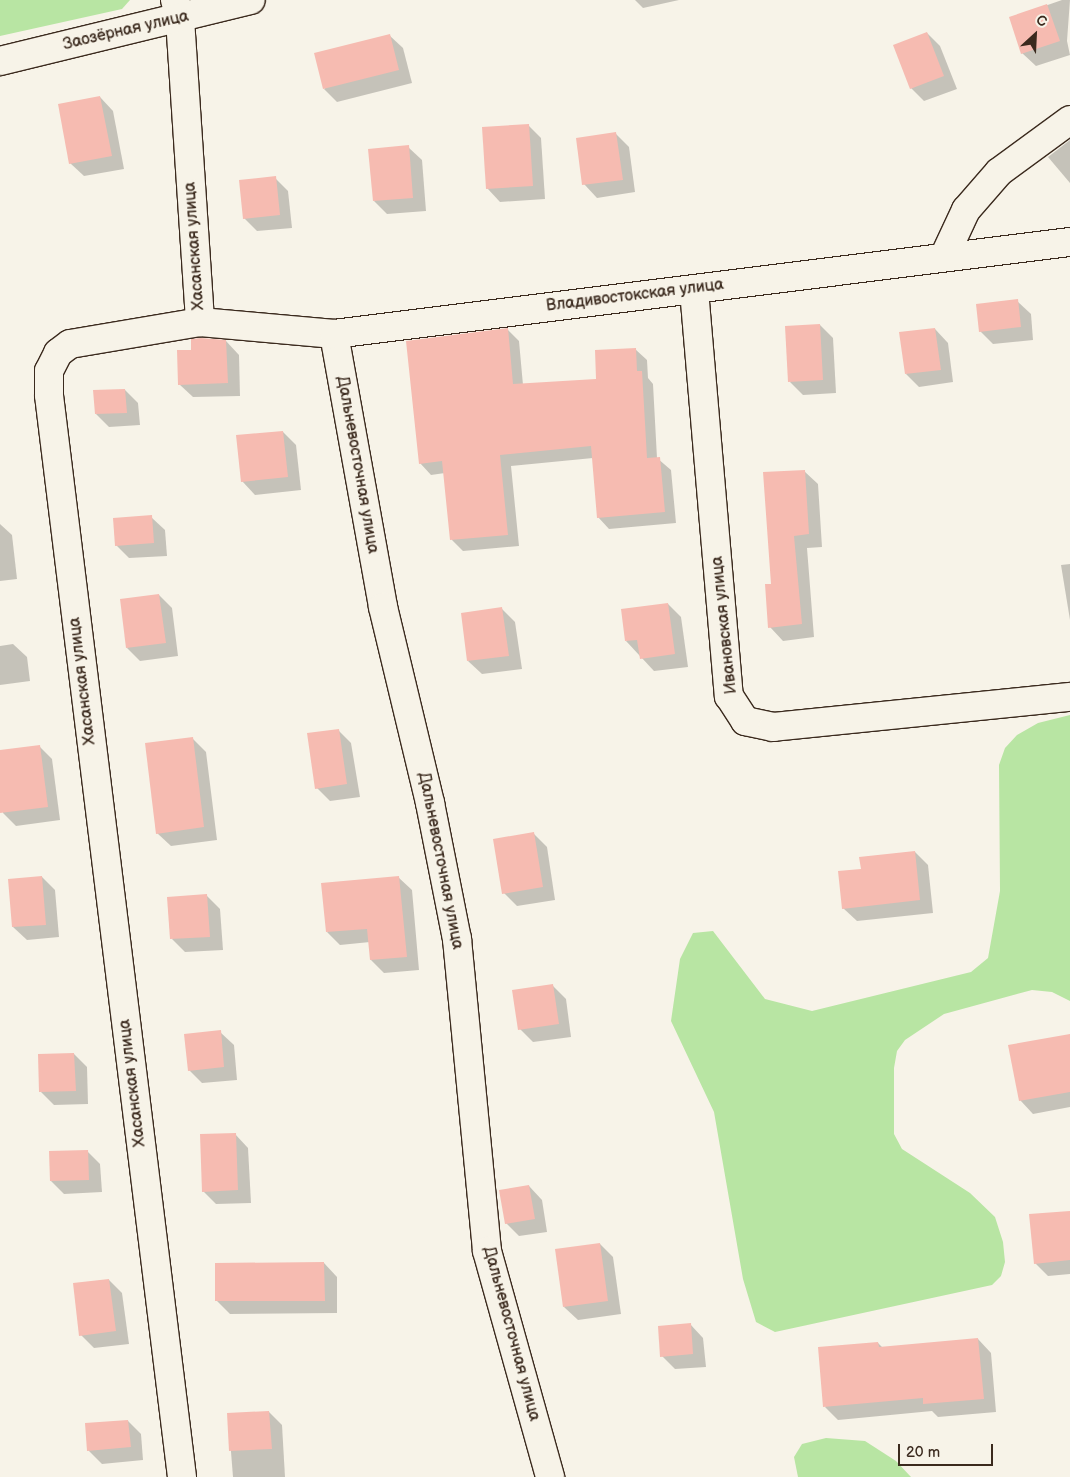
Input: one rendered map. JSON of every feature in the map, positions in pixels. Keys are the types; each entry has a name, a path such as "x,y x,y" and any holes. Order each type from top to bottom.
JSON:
{"street":[{"name":"Заозёрная улица","path":"0,61 177,10 252,0"},
{"name":"Хасанская улица","path":"177,10 200,322 70,344 58,353 49,371 49,395 69,573 182,1477"},
{"path":"945,256 966,210 999,172 1070,120"},
{"name":"Владивостокская улица","path":"200,322 334,334 694,290 945,256 1070,242"},
{"name":"Ивановская улица","path":"694,290 729,696 745,721 773,727 1070,698"},
{"name":"Дальневосточная улица","path":"334,334 382,607 430,803 452,911 487,1251 550,1477"}],"green space":[{"path":"0,0 130,0 122,9 0,36"},
{"path":"1070,715 1070,1001 1052,992 1032,990 944,1014 905,1040 897,1051 894,1068 894,1134 902,1149 970,1193 995,1217 1003,1242 1005,1262 1001,1276 992,1285 775,1332 756,1322 743,1279 714,1112 671,1021 680,959 693,933 713,931 765,999 812,1011 971,972 988,958 1000,891 999,765 1005,748 1017,735 1038,723"},
{"path":"826,1438 865,1441 896,1461 911,1477 798,1477 794,1457 802,1444"}],"building":[{"path":"1047,4 1060,41 1021,54 1009,17"},
{"path":"927,32 944,76 910,89 893,45"},
{"path":"390,34 399,70 323,89 314,53"},
{"path":"100,96 112,156 69,164 58,104"},
{"path":"529,124 533,186 486,189 482,127"},
{"path":"616,132 623,180 582,185 576,138"},
{"path":"409,145 413,198 373,201 368,149"},
{"path":"276,176 280,215 243,219 239,180"},
{"path":"1018,299 1021,327 979,332 976,304"},
{"path":"820,324 823,380 788,382 785,326"},
{"path":"508,328 513,384 596,379 595,350 636,348 637,371 642,371 647,458 660,457 665,512 597,518 591,446 500,455 508,535 450,540 442,461 419,464 406,341"},
{"path":"935,328 941,370 905,374 899,332"},
{"path":"191,339 226,340 228,383 178,385 177,350 191,350"},
{"path":"125,389 127,413 95,414 93,390"},
{"path":"283,431 288,477 241,482 236,435"},
{"path":"805,470 809,534 794,536 802,624 768,628 765,584 771,584 763,472"},
{"path":"152,515 154,543 115,546 113,518"},
{"path":"159,594 166,643 126,648 120,599"},
{"path":"668,603 675,654 640,659 637,640 625,641 621,609"},
{"path":"502,607 509,656 467,661 461,613"},
{"path":"339,729 347,784 315,789 307,733"},
{"path":"193,737 204,827 156,834 145,743"},
{"path":"40,745 48,807 0,813 0,750"},
{"path":"534,832 543,887 502,894 493,839"},
{"path":"915,851 920,900 842,909 838,871 861,869 859,857"},
{"path":"42,876 46,925 12,927 8,879"},
{"path":"399,876 407,957 370,960 367,929 326,932 321,883"},
{"path":"207,894 210,937 170,939 167,897"},
{"path":"553,984 559,1024 518,1030 512,990"},
{"path":"221,1030 224,1067 188,1071 184,1034"},
{"path":"1070,1034 1070,1092 1019,1101 1008,1045"},
{"path":"74,1053 76,1091 39,1092 38,1054"},
{"path":"236,1133 238,1190 202,1192 200,1134"},
{"path":"88,1150 89,1180 50,1181 49,1151"},
{"path":"529,1185 535,1219 505,1224 499,1190"},
{"path":"1070,1211 1070,1260 1034,1264 1029,1214"},
{"path":"600,1243 608,1301 563,1307 555,1249"},
{"path":"324,1262 325,1301 215,1301 215,1263"},
{"path":"109,1279 116,1331 79,1336 73,1283"},
{"path":"691,1323 693,1354 660,1357 658,1326"},
{"path":"978,1338 984,1399 923,1404 923,1398 823,1407 818,1347 878,1342 879,1347"},
{"path":"269,1411 272,1449 229,1451 227,1413"},
{"path":"128,1420 131,1447 87,1451 85,1423"}]}
